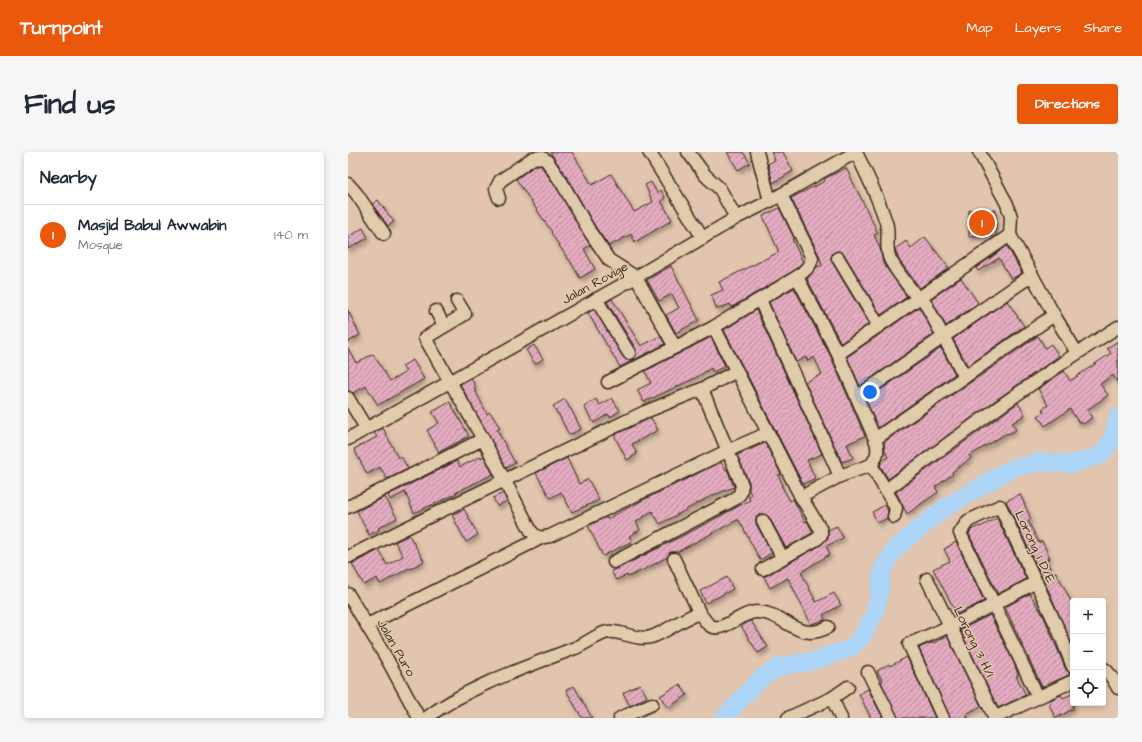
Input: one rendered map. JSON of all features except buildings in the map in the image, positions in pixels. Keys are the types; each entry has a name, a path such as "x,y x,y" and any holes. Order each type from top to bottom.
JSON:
{"street":[{"path":"649,152 703,238"},
{"path":"688,152 705,175 720,188 736,218"},
{"path":"757,152 770,201"},
{"path":"856,152 876,193 885,219 887,228 887,249 890,258 920,298 965,377"},
{"name":"Jalan Rovige","path":"348,438 636,277 736,218 770,201 856,152"},
{"path":"979,152 1007,204 1011,217 1010,235 1054,315 1077,353"},
{"path":"499,198 496,189 500,181 533,158 541,157 547,162 609,260 636,277 675,348"},
{"path":"348,184 356,193 384,234"},
{"path":"608,382 714,327 797,277 807,268 812,258 781,194"},
{"path":"838,354 1010,235"},
{"path":"838,258 880,326"},
{"path":"857,397 1032,275"},
{"path":"797,277 838,354 875,439 878,453 871,465 840,476 801,497"},
{"path":"596,299 629,353"},
{"path":"760,300 840,476"},
{"path":"458,301 465,314 424,338 450,380 483,439 531,532 536,537 541,538"},
{"path":"436,312 444,326"},
{"path":"875,439 1054,315"},
{"path":"714,327 801,497 820,530 821,535 817,540 763,569"},
{"path":"886,490 941,449 1077,353 1118,327"},
{"path":"348,557 645,412 702,389 737,371"},
{"path":"614,562 735,499 740,494 742,485 702,389"},
{"path":"348,398 366,428"},
{"path":"367,625 541,538 550,536 727,451 768,433"},
{"path":"348,507 483,439"},
{"path":"871,465 896,508 894,517"},
{"name":"Lorong 1 D/E","path":"994,605 960,533 968,521 1000,506 1059,631 1070,659"},
{"path":"763,521 782,558"},
{"path":"674,559 700,614 707,624 712,627 718,628 748,613 756,612 768,613 784,620 802,632 819,632 828,627"},
{"name":"Lorong 3 H/I","path":"927,578 995,718"},
{"path":"943,718 909,644 951,626 1036,582"},
{"name":"Jalan Puro","path":"348,594 387,659 419,718"},
{"path":"994,605 1038,697"},
{"path":"426,718 443,706 478,687 579,646 604,634 610,632 634,637 652,637 684,619 700,614"},
{"path":"1105,670 1111,676 1118,688"},
{"path":"868,672 891,718"},
{"path":"995,718 1070,682"},
{"path":"788,718 832,698 848,688"},
{"path":"832,698 841,718"},
{"path":"620,718 652,704"}],"waterway":[{"path":"724,718 761,678 781,666 813,661 851,648 862,637 874,615 879,595 882,571 895,549 943,509 1010,469 1039,462 1072,464 1101,455 1112,440 1118,417"}],"place":[{"name":"Masjid Babul Awwabin","path":"982,223"}]}
